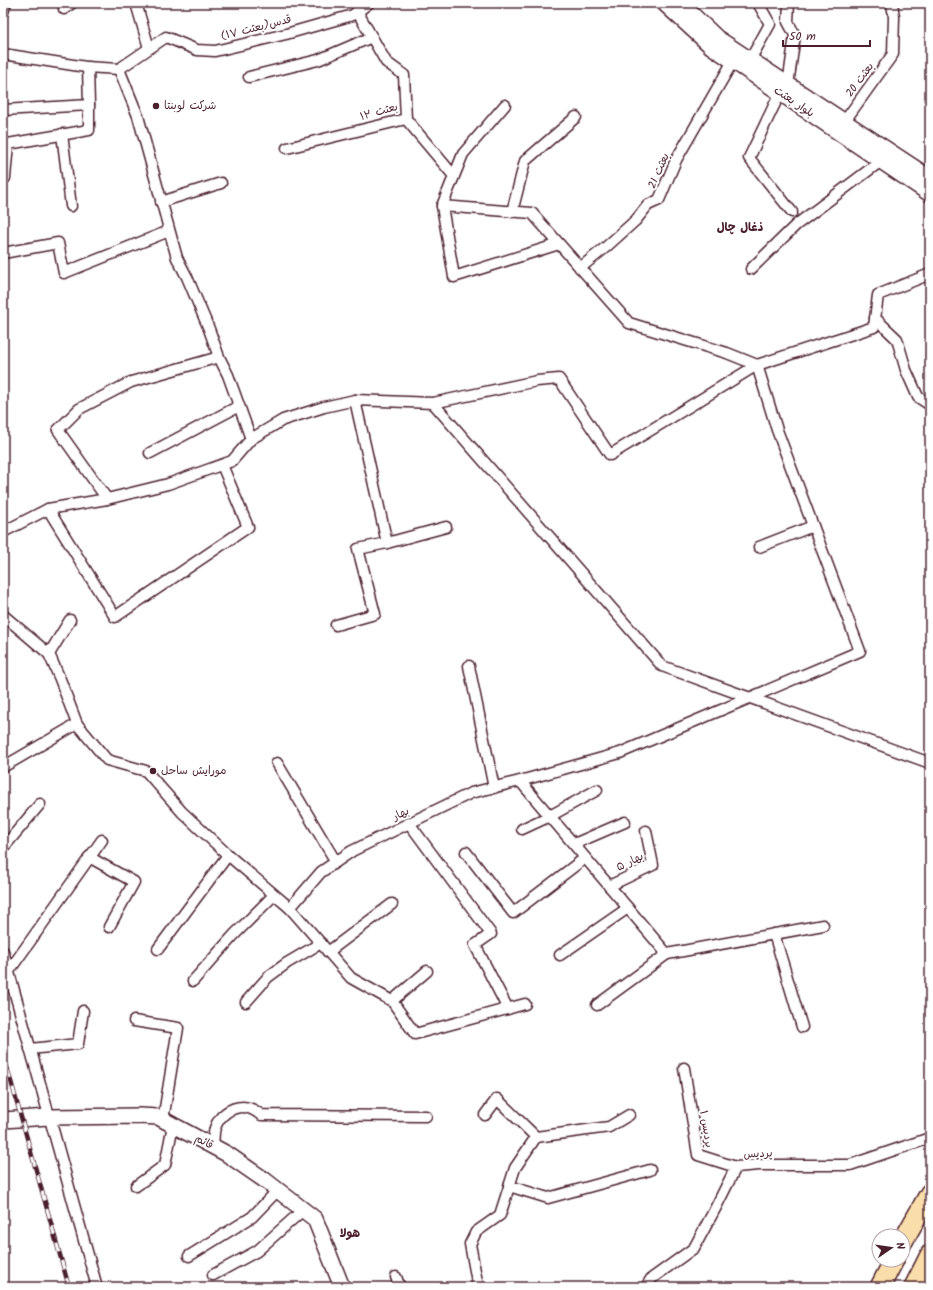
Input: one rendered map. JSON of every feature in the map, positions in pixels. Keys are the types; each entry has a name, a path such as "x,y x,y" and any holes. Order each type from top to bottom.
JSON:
{"highway":[{"path":"910,1228 930,1193"},
{"path":"914,1287 930,1255"},
{"path":"880,1287 890,1268"}],"street":[{"path":"3,12 6,3"},
{"path":"3,54 88,67 119,69 149,48 136,3"},
{"name":"قدس(بعثت ۱۷)","path":"149,48 166,37 197,50 214,51 286,34 353,15 369,3"},
{"name":"بلوار بعثت","path":"664,3 711,46 733,61 844,122 930,178"},
{"name":"بلوار بعثت","path":"680,3 717,38 750,60 784,89 881,161 930,194"},
{"path":"750,60 770,24 758,3"},
{"path":"789,3 788,22 795,35 784,89 749,158 792,212"},
{"name":"بعثت 20","path":"844,122 893,54 894,17 892,3"},
{"name":"بعثت ۱۲","path":"287,148 406,119 404,75 386,62 357,12"},
{"path":"249,77 318,60 372,37"},
{"name":"بعثت 21","path":"580,268 636,220 648,205 659,200 676,160 733,61"},
{"path":"5,178 8,144 89,130 88,67"},
{"path":"119,69 138,116 177,258 204,316 219,357 228,375 251,439"},
{"path":"3,110 89,105"},
{"path":"505,105 464,154 442,206 454,277 559,244"},
{"path":"512,212 524,161 576,117"},
{"path":"406,119 454,176"},
{"path":"62,134 71,206"},
{"path":"751,269 796,225 881,161"},
{"path":"161,202 221,183"},
{"path":"442,206 532,214 629,323 727,353 757,365"},
{"path":"3,253 58,243 64,273 169,231"},
{"path":"3,532 48,509 107,499 168,484 222,465 232,461 251,439 283,420 324,407 355,400 433,402 536,381 559,379 610,455 757,365 874,327 878,294 930,274"},
{"path":"875,318 897,339 906,370 918,397 930,405"},
{"path":"107,499 58,430 80,410 131,382 219,357"},
{"path":"757,365 776,430 813,526 759,547"},
{"path":"355,400 387,543"},
{"path":"433,402 662,666 930,763"},
{"path":"150,453 239,406"},
{"path":"48,509 115,617 248,526 222,465"},
{"name":"بهار","path":"290,908 321,872 352,851 471,793 620,753 860,651 813,526"},
{"path":"336,625 375,614 358,549 387,543 446,527"},
{"path":"3,615 48,654 60,679 77,724 108,760 146,771 182,812 228,855 290,908 352,978 392,1001 415,1034 525,1004"},
{"path":"48,654 70,620"},
{"path":"469,666 494,788"},
{"path":"3,767 77,724"},
{"path":"277,763 336,862"},
{"path":"520,781 667,954"},
{"path":"522,829 550,816 597,790"},
{"path":"3,848 40,804"},
{"path":"574,844 625,822"},
{"path":"409,823 491,934 475,945 508,1009"},
{"name":"بهار ۵","path":"609,886 654,865 646,831"},
{"path":"9,971 102,840"},
{"path":"466,852 513,913 585,858"},
{"path":"158,950 228,855"},
{"path":"89,857 134,882 109,927"},
{"path":"193,981 234,935 274,895"},
{"path":"328,952 392,904"},
{"path":"560,955 628,908"},
{"path":"597,1005 667,954 823,924"},
{"path":"774,934 802,1028"},
{"path":"246,1002 268,977 321,943"},
{"path":"3,951 96,1287"},
{"path":"392,1001 427,971"},
{"path":"30,1048 78,1044 83,1011"},
{"path":"134,1021 178,1028 165,1166 136,1186"},
{"name":"پرديس ۱","path":"684,1068 698,1155 736,1167"},
{"path":"485,1115 497,1099 536,1137"},
{"path":"213,1147 214,1129 220,1118 227,1111 244,1107 252,1109 261,1115 426,1116"},
{"path":"478,1287 470,1244 476,1232 500,1215 515,1168 536,1137 609,1127 629,1115"},
{"name":"قائم","path":"3,1120 49,1117 158,1117 227,1154 278,1190 315,1219 342,1287"},
{"name":"پرديس","path":"646,1287 651,1279 694,1248 716,1209 736,1167 759,1165 850,1165 930,1138"},
{"path":"509,1186 548,1198 650,1170"},
{"path":"189,1256 252,1217 278,1190"},
{"path":"213,1275 257,1251 303,1210"},
{"path":"396,1277 400,1287"}],"railway":[{"path":"3,1053 69,1287"}],"place":[{"name":"شرکت لوبنتا","path":"156,106"},
{"name":"مورایش ساحل","path":"153,771"}],"district":[{"name":"ذغال چال","path":"740,227"},
{"name":"هولا","path":"350,1233"}]}
